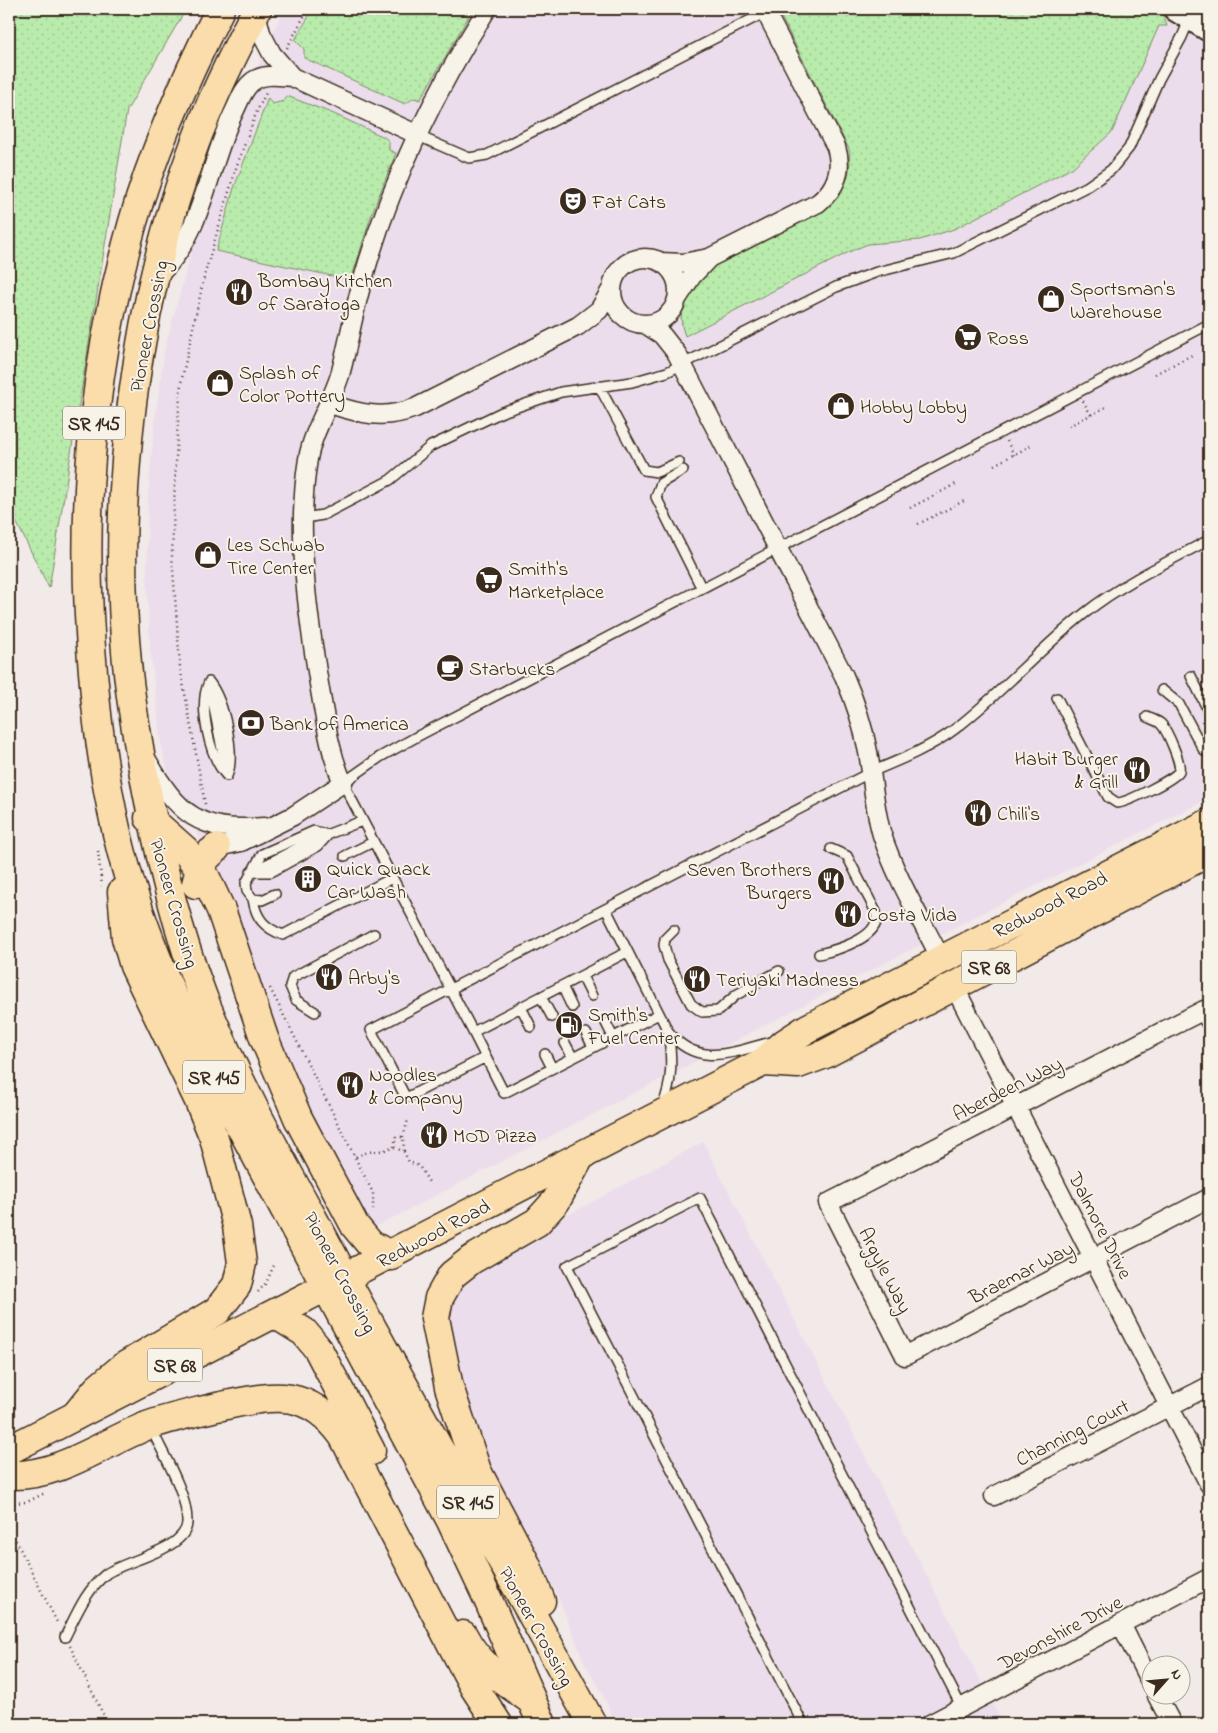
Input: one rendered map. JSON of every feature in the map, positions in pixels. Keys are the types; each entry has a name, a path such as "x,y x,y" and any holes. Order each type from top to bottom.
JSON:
{"main road":[{"name":"Pioneer Crossing","path":"220,9 174,109 134,219 116,289 103,352 91,453 87,509 90,644 102,754 123,856 148,937 182,1015 336,1284 564,1672 592,1724"},
{"name":"Pioneer Crossing","path":"257,10 219,84 193,147 156,277 137,371 124,490 123,618 137,741 163,830 173,907 199,986 221,1041 336,1284 466,1551 542,1724"},
{"path":"91,453 112,710 119,758 130,791 163,830 208,858 217,902 264,1038 313,1148 355,1226 370,1244 391,1256"},
{"name":"Redwood Road","path":"75,1416 391,1256 658,1117 763,1062 797,1035 941,959 1209,823"},
{"name":"Redwood Road","path":"763,1062 786,1065 812,1060 1209,852"},
{"path":"75,1416 97,1389 123,1367 217,1311 237,1285 242,1263 237,1226 214,1138 198,1099 134,966 129,950 123,905 123,856"},
{"path":"208,858 196,883 198,901 248,1042 257,1085 262,1125"},
{"path":"564,1672 536,1588 477,1471 464,1436 449,1387 436,1318 439,1298 452,1275 471,1260 537,1222 556,1201 580,1157"},
{"path":"275,1314 304,1332 321,1353 470,1648 503,1682 530,1699 561,1724"},
{"path":"9,1475 28,1475 59,1466 150,1425 179,1416 277,1396 300,1400 328,1417 343,1436 474,1687 498,1724"},
{"name":"SR 68","path":"9,1450 75,1416"}],"street":[{"path":"208,858 267,827 293,816 343,783 330,747 313,647 308,603 304,518 308,459 317,430 330,404 341,370 355,307 373,244 399,173 416,134 451,68 486,9"},
{"path":"257,10 261,33 268,49 279,65 292,77 416,134"},
{"path":"330,404 368,416 389,416 403,413 578,326 599,310 612,288 617,273 629,262 644,258 660,262 683,263 709,258 818,203 831,190 839,174 836,147 765,10"},
{"path":"156,277 179,254 189,236 221,142 246,88 263,77 292,77"},
{"path":"578,326 606,320 639,323 662,320 692,276 709,258"},
{"path":"660,262 675,278 675,303 671,328 680,359"},
{"path":"612,288 613,299 617,309 624,317 662,335 680,359 853,697 865,736 876,814 888,851 941,959"},
{"path":"137,741 171,798 187,813 214,825 234,828 267,827"},
{"name":"Dalmore Drive","path":"954,986 1209,1484"},
{"name":"Aberdeen Way","path":"828,1203 1016,1106 1207,1015"},
{"name":"Braemar Way","path":"905,1356 1209,1198"},
{"name":"Argyle Way","path":"828,1203 905,1356"},
{"name":"Channing Court","path":"994,1496 1209,1386"},
{"name":"Devonshire Drive","path":"930,1724 1209,1578"},
{"path":"1121,1624 1140,1662"},
{"path":"1163,1706 1172,1724"}],"lane":[{"path":"416,134 462,155 482,157 765,10"},
{"path":"304,518 322,515 390,480 431,446 478,422 543,397 650,378 680,359 836,287 877,272 954,253 1100,179 1111,170 1129,148 1159,79 1192,16"},
{"path":"659,1014 504,1093 343,783 391,750 700,587 1209,324"},
{"path":"600,386 644,470 657,472 681,466 661,483 656,497 700,587"},
{"path":"486,1057 406,1098 371,1030 871,772 912,754 945,736 1070,625 1101,601 1124,586 1209,540"},
{"path":"1191,676 1209,712"},
{"path":"209,682 220,700 231,756 227,776 214,758 210,740 204,704 209,682"},
{"path":"1162,690 1179,704 1203,749 1209,754"},
{"path":"1057,698 1108,797 1117,803 1127,801 1173,777 1180,768 1179,760 1162,724 1147,717"},
{"path":"362,821 312,840 252,872 247,879 246,887 253,899 254,909 260,922 272,930 283,934 392,878"},
{"path":"345,856 373,842"},
{"path":"819,954 835,950 868,934 875,928 877,920 876,912 847,856 831,849"},
{"path":"253,899 262,900 275,894"},
{"path":"606,909 668,1031 687,1049 710,1055 797,1035"},
{"path":"674,930 665,939 665,952 691,1004 702,1012 718,1011 736,994 779,971"},
{"path":"316,1012 296,1000 290,986 293,977 374,934"},
{"path":"473,1032 628,952"},
{"path":"582,976 592,996"},
{"path":"562,986 572,1007"},
{"path":"541,997 552,1017"},
{"path":"521,1007 531,1027"},
{"path":"606,1022 613,1037"},
{"path":"658,1117 664,1103 670,1075 671,1060 668,1031"},
{"path":"586,1033 593,1047"},
{"path":"565,1043 572,1058"},
{"path":"545,1054 552,1068"},
{"path":"802,1724 567,1266 700,1198 962,1708"},
{"path":"65,1637 93,1586 108,1573 161,1549 184,1535 187,1525 182,1496 150,1425"}],"path":[{"path":"286,51 308,9"},
{"path":"206,809 180,666 172,555 176,434 181,383 205,273 237,165 257,111 268,89"},
{"path":"1155,374 1192,355"},
{"path":"1172,359 1174,364"},
{"path":"1083,400 1091,415"},
{"path":"1069,426 1108,406"},
{"path":"1006,439 1014,455"},
{"path":"994,465 1032,446"},
{"path":"910,508 956,484"},
{"path":"918,524 964,500"},
{"path":"270,986 373,1193 373,1217"},
{"path":"408,1120 402,1137 404,1152 409,1162 419,1166 429,1182"},
{"path":"394,1147 396,1137 402,1137"},
{"path":"356,1157 370,1150 385,1151 394,1147"},
{"path":"394,1147 404,1152"},
{"path":"9,1503 27,1502 53,1490"}],"shaded area":[{"path":"284,9 1161,9 1209,39 1209,798 966,921 367,1231 311,1125 212,864 168,773 161,743 150,646 147,575 148,495 155,419 165,348 199,224 248,88"},
{"path":"703,1142 1003,1724 615,1724 602,1692 585,1664 555,1589 487,1467 471,1429 445,1304 474,1266"}],"green space":[{"path":"9,9 186,9 127,110 49,588 9,507"},
{"path":"313,9 473,9 420,100 414,98 405,104 304,58 304,49 295,40"},
{"path":"777,9 1161,9 1167,26 1159,26 1112,132 1072,168 954,229 920,240 868,244 851,251 685,336 681,312 684,302 688,292 711,268 829,204 844,186 849,173 849,149"},
{"path":"287,96 334,114 384,137 389,141 389,150 396,153 372,213 351,280 216,251 234,188 268,98 272,104 284,101"}],"place":[{"name":"Fat Cats","path":"573,201"},
{"name":"Bombay Kitchen of Saratoga","path":"239,292"},
{"name":"Sportsman's Warehouse","path":"1051,299"},
{"name":"Ross","path":"968,337"},
{"name":"Splash of Color Pottery","path":"220,383"},
{"name":"Hobby Lobby","path":"841,406"},
{"name":"Les Schwab Tire Center","path":"208,555"},
{"name":"Smith's Marketplace","path":"489,580"},
{"name":"Starbucks","path":"450,668"},
{"name":"Bank of America","path":"251,723"},
{"name":"Habit Burger & Grill","path":"1137,770"},
{"name":"Chili's","path":"978,813"},
{"name":"Quick Quack Car Wash","path":"308,879"},
{"name":"Seven Brothers Burgers","path":"831,881"},
{"name":"Costa Vida","path":"848,914"},
{"name":"Arby's","path":"329,977"},
{"name":"Teriyaki Madness","path":"697,979"},
{"name":"Smith's Fuel Center","path":"569,1025"},
{"name":"Noodles & Company","path":"350,1085"},
{"name":"MOD Pizza","path":"434,1135"}]}
